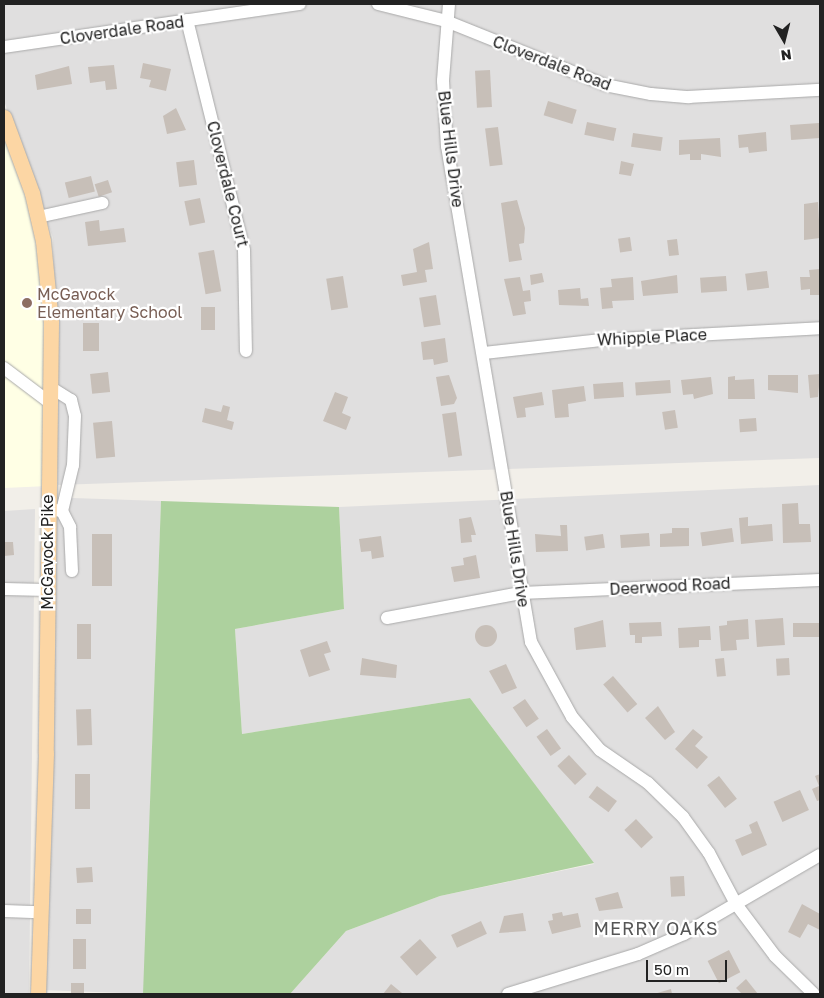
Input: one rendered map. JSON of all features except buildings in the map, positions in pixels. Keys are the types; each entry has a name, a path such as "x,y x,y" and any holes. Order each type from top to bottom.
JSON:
{"main road":[{"name":"McGavock Pike","path":"4,117 38,217 49,285 49,394 55,510 47,590 46,753 39,912 38,994"}],"street":[{"name":"Cloverdale Road","path":"4,47 300,4"},
{"name":"Cloverdale Road","path":"378,4 446,21 604,85 651,94 689,97 820,90"},
{"name":"Blue Hills Drive","path":"449,4 442,82 447,146 484,353 521,594 531,642 572,718 600,750 648,783 683,817 709,853 736,904 776,956 814,994"},
{"name":"Cloverdale Court","path":"187,20 244,250 246,351"},
{"path":"38,217 102,203"},
{"name":"Whipple Place","path":"484,353 601,340 820,328"},
{"path":"4,368 49,394 71,400 76,416 73,464 55,510 70,527 72,571"},
{"name":"Deerwood Road","path":"387,618 521,594 820,580"},
{"path":"4,589 47,590"},
{"path":"508,994 638,954 736,904 820,855"},
{"path":"4,912 39,912"}],"shaded area":[{"path":"4,4 820,4 820,458 58,485 53,238 4,101"},
{"name":"McGavock Elementary School","path":"4,117 43,241 48,486 4,488"},
{"path":"820,485 820,994 290,994 346,931 440,896 594,864 470,698 242,734 235,629 344,609 339,507"},
{"path":"58,497 161,501 144,994 41,990"},
{"path":"35,509 29,994 4,994 4,511"}],"green space":[{"path":"161,501 339,507 344,609 235,629 242,734 470,698 594,863 440,896 346,931 290,994 143,994"}],"place":[{"name":"McGavock Elementary School","path":"27,303"}],"district":[{"name":"MERRY OAKS","path":"656,928"}]}
